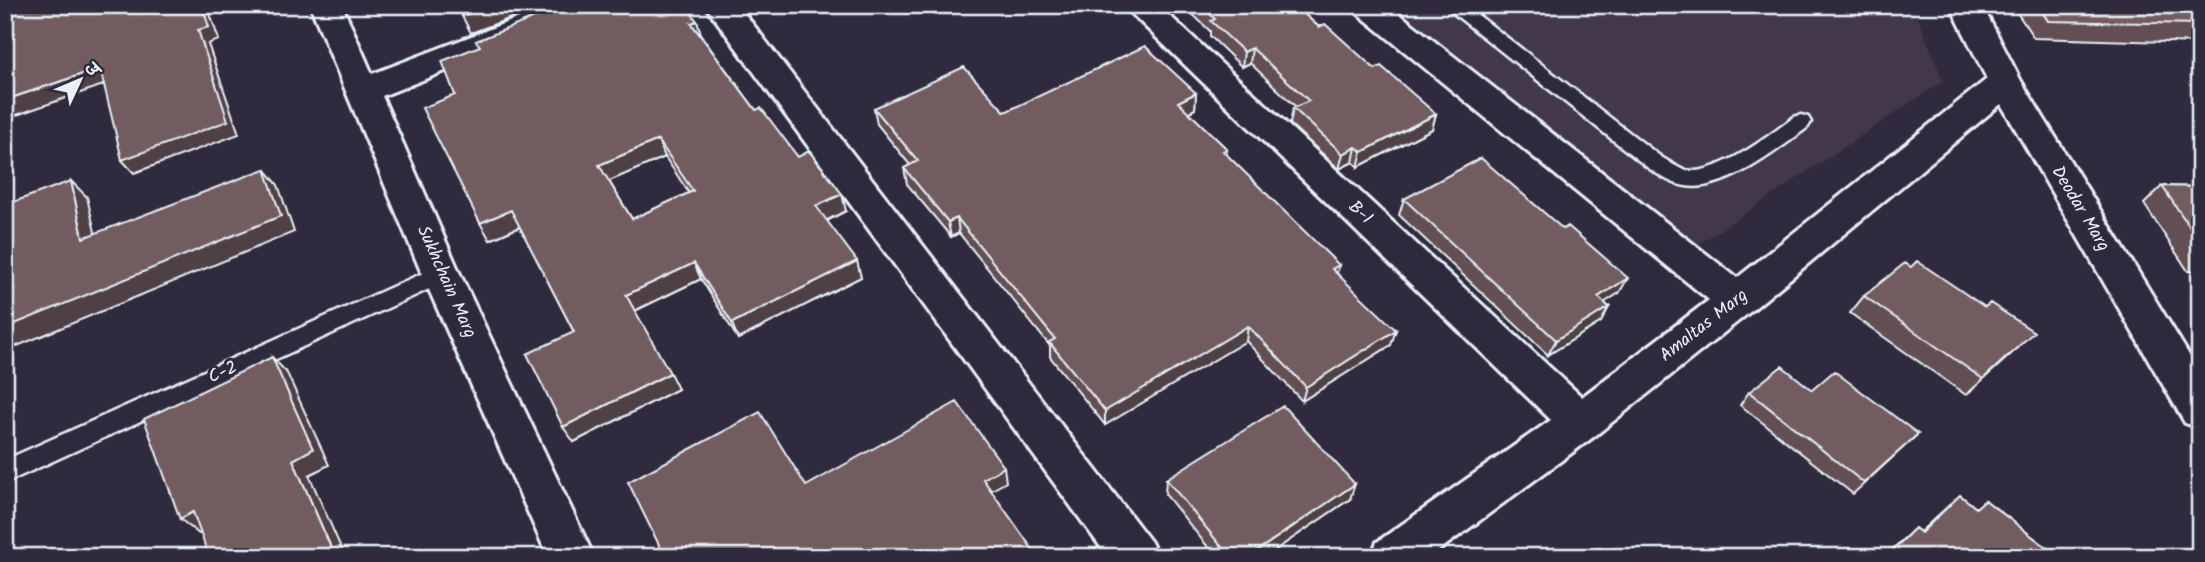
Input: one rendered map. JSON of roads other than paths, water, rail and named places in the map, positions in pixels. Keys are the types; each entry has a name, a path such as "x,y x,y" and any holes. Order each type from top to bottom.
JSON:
{"street":[{"name":"Sukhchain Marg","path":"326,5 441,274 571,557"},
{"path":"362,91 584,5"},
{"path":"721,5 1136,557"},
{"name":"B-1","path":"1139,5 1581,422"},
{"path":"1367,5 1737,300"},
{"name":"Deodar Marg","path":"1966,5 2005,82 2200,410"},
{"name":"Amaltas Marg","path":"1393,557 1581,422 1737,300 2005,82"}],"lane":[{"path":"1452,5 1654,162 1683,178 1695,179 1735,164 1780,138 1801,121"},
{"name":"C-2","path":"5,472 441,274"}]}
